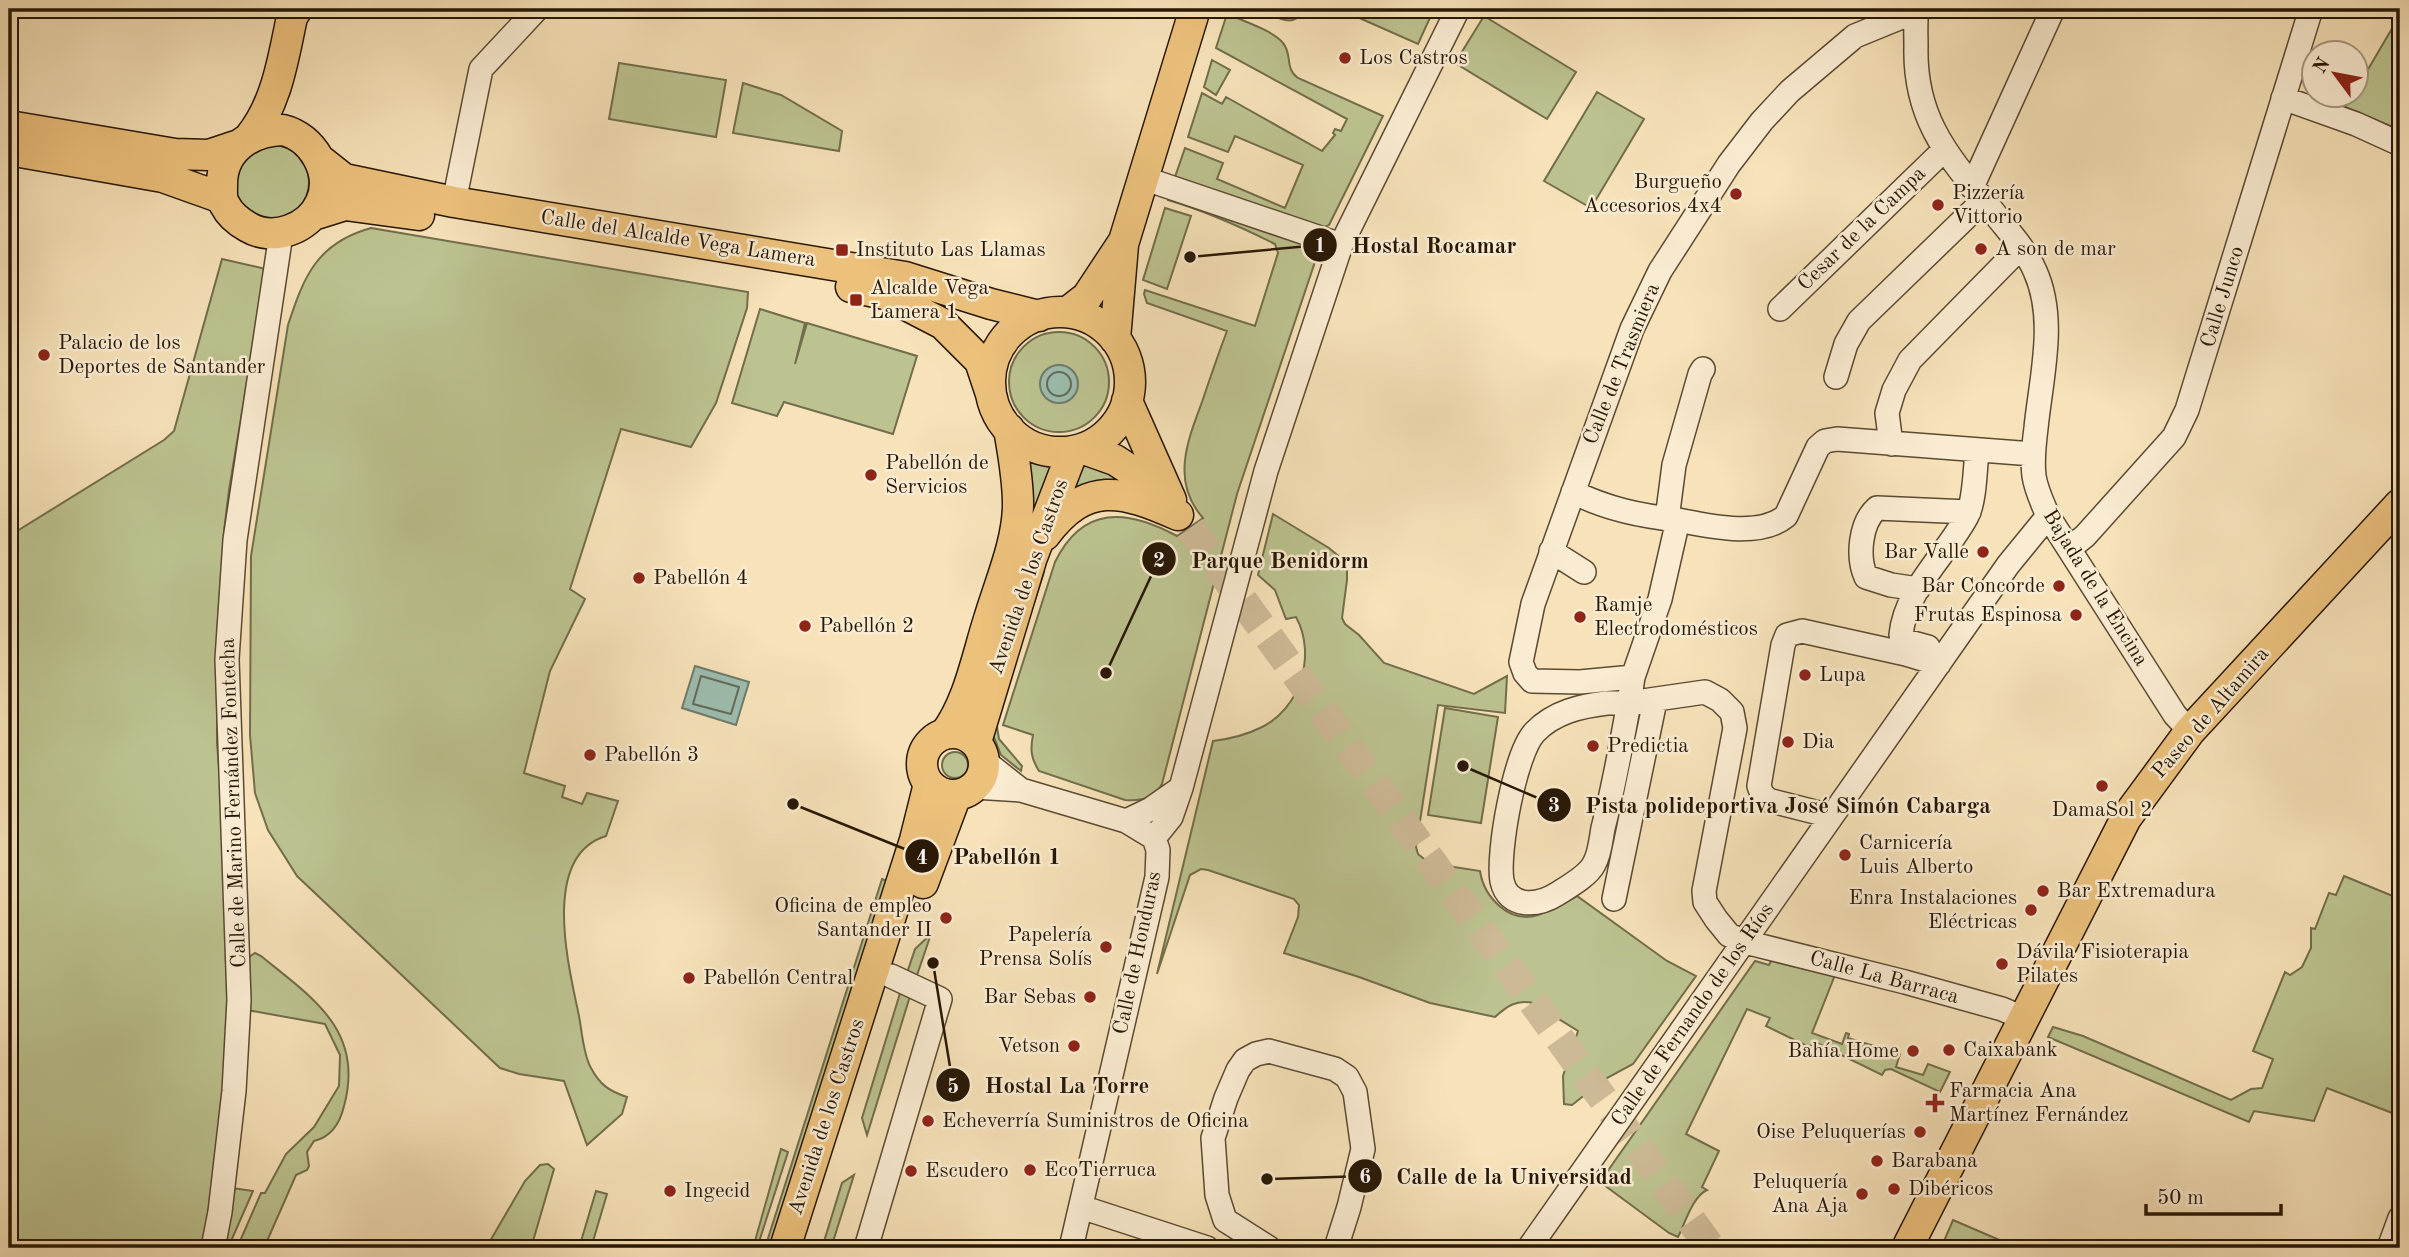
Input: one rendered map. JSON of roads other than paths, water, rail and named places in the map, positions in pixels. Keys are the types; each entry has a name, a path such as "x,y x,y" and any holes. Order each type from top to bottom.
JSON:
{"main road":[{"path":"1115,339 1124,241 1195,9"},
{"path":"294,133 292,112 295,26"},
{"path":"9,127 175,154 209,155 244,141 271,131 294,133 308,144 320,160 324,191 321,203 313,215 300,226 281,233 254,231 242,224 226,208 222,198 224,168 244,141 257,128 273,97 295,26"},
{"path":"9,150 163,177 222,198"},
{"name":"Calle del Alcalde Vega Lamera","path":"320,160 344,179 454,202 905,277 1039,316"},
{"name":"Calle del Alcalde Vega Lamera","path":"313,215 345,205 384,209 885,293 943,324 962,341 980,361 991,394"},
{"path":"1124,241 1087,298 1069,311 1039,316 1016,327 1001,343 993,359 991,394 997,413 1009,429 1030,445 1053,452 1078,451 1115,460 1135,473 1184,521"},
{"path":"1069,311 1099,324 1115,339 1127,363 1129,381 1126,401 1110,431 1099,441 1078,451"},
{"path":"1126,401 1184,521"},
{"name":"Avenida de los Castros","path":"963,773 922,769 922,757 927,747 945,734 955,722 1011,549 1018,504 1009,429"},
{"name":"Avenida de los Castros","path":"806,1248 891,976 963,773 1036,546 1078,451"},
{"path":"1036,546 1060,514 1090,497 1122,495 1142,499 1184,521"},
{"name":"Paseo de Altamira","path":"1907,1248 2126,818 2190,731 2400,504"},
{"path":"945,734 957,733 963,773"},
{"name":"Avenida de los Castros","path":"785,1248 915,840 963,773"}],"street":[{"path":"454,202 481,69 537,9"},
{"path":"963,773 1126,821 1154,838 1171,817 1266,471 1341,245 1458,9"},
{"path":"1836,377 1846,344 1859,321 1978,193 2053,9"},
{"name":"Calle Junco","path":"2070,548 2085,536 2174,437 2199,376 2311,9"},
{"name":"Bajada de la Encina","path":"1917,11 1915,62 1930,125 1944,150 2021,247 2035,270 2046,316 2033,454 2034,476 2048,516 2175,715 2190,731"},
{"name":"Calle de Trasmiera","path":"1633,677 1580,682 1532,681 1521,662 1533,604 1632,330 1660,271 1729,164 1762,121 1790,91 1855,36 1917,11"},
{"path":"2283,97 2356,124 2400,144"},
{"name":"Cesar de la Campa","path":"1780,309 1944,150"},
{"path":"1143,178 1341,245"},
{"name":"Calle de Marino Fernández Fontecha","path":"213,1248 222,1200 234,1091 239,1000 228,646 235,540 281,233"},
{"path":"1891,444 1887,413 1894,390 1910,360 2021,247"},
{"path":"1703,369 1674,465 1672,520 1660,599 1633,677 1629,703 1594,866 1572,885 1547,900 1530,905 1516,901 1507,893 1502,870 1506,818 1523,750 1534,733 1552,719 1570,710 1592,705 1629,703 1655,701 1705,692 1720,700 1732,712 1735,728 1704,891 1705,902 1729,935 1745,942"},
{"path":"1573,492 1611,509 1642,516 1714,526 1765,528 1786,516 1818,447 1825,441 1838,439 2033,454"},
{"path":"1943,658 1906,641 1901,635 1902,625 1918,589 1969,512 1977,450"},
{"path":"1918,589 1891,585 1866,577 1861,567 1861,558 1865,527 1871,514 1878,508 1969,512"},
{"name":"Calle de Fernando de los Ríos","path":"1529,1248 2008,565 2048,516"},
{"path":"1551,551 1584,572"},
{"path":"1831,816 1768,800 1759,786 1783,645 1787,635 1802,631 1906,654 1943,658"},
{"path":"1614,899 1655,701"},
{"path":"1126,821 1181,788"},
{"name":"Calle de Honduras","path":"1071,1248 1157,877 1158,850 1154,838"},
{"name":"Calle La Barraca","path":"1745,942 1905,982 2002,1009 2022,1018"},
{"path":"866,1248 940,999 891,976"},
{"path":"1269,1248 1226,1220 1217,1195 1213,1138 1238,1070 1245,1060 1269,1051 1335,1069 1347,1077 1354,1092 1363,1149 1336,1248"},
{"path":"1081,1207 1207,1248"},
{"path":"2389,1248 2400,1218"}],"water":[{"path":"1059,365 1073,370 1078,384 1073,398 1059,403 1045,398 1040,384 1045,370"},
{"path":"695,666 749,682 736,725 682,708"}],"tunnel":[{"path":"1190,528 1711,1248"}],"place":[{"name":"Los Castros","path":"1345,58"},
{"name":"Burgueño Accesorios 4x4","path":"1736,194"},
{"name":"Pizzería Vittorio","path":"1938,205"},
{"name":"A son de mar","path":"1981,249"},
{"name":"Instituto Las Llamas","path":"842,250"},
{"name":"Hostal Rocamar","path":"1190,257"},
{"name":"Alcalde Vega Lamera 1","path":"856,300"},
{"name":"Palacio de los Deportes de Santander","path":"44,355"},
{"name":"Pabellón de Servicios","path":"871,475"},
{"name":"Bar Valle","path":"1983,552"},
{"name":"Pabellón 4","path":"639,578"},
{"name":"Bar Concorde","path":"2059,586"},
{"name":"Frutas Espinosa","path":"2076,615"},
{"name":"Ramje Electrodomésticos","path":"1580,617"},
{"name":"Pabellón 2","path":"805,626"},
{"name":"Parque Benidorm","path":"1106,673"},
{"name":"Lupa","path":"1805,675"},
{"name":"Dia","path":"1788,742"},
{"name":"Predictia","path":"1593,746"},
{"name":"Pabellón 3","path":"590,755"},
{"name":"Pista polideportiva José Simón Cabarga","path":"1463,766"},
{"name":"DamaSol 2","path":"2102,786"},
{"name":"Pabellón 1","path":"793,804"},
{"name":"Carnicería Luis Alberto","path":"1845,855"},
{"name":"Bar Extremadura","path":"2043,891"},
{"name":"Enra Instalaciones Eléctricas","path":"2031,910"},
{"name":"Oficina de empleo Santander II","path":"946,918"},
{"name":"Papelería Prensa Solís","path":"1106,947"},
{"name":"Hostal La Torre","path":"933,963"},
{"name":"Dávila Fisioterapia Pilates","path":"2002,964"},
{"name":"Pabellón Central","path":"689,978"},
{"name":"Bar Sebas","path":"1090,997"},
{"name":"Vetson","path":"1074,1046"},
{"name":"Caixabank","path":"1949,1050"},
{"name":"Bahía Home","path":"1913,1051"},
{"name":"Farmacia Ana Martínez Fernández","path":"1935,1103"},
{"name":"Echeverría Suministros de Oficina","path":"928,1121"},
{"name":"Oise Peluquerías","path":"1920,1132"},
{"name":"Barabana","path":"1877,1161"},
{"name":"EcoTierruca","path":"1030,1170"},
{"name":"Escudero","path":"911,1171"},
{"name":"Calle de la Universidad","path":"1267,1179"},
{"name":"Dibéricos","path":"1894,1189"},
{"name":"Ingecid","path":"670,1191"},
{"name":"Peluquería Ana Aja","path":"1862,1194"}]}
